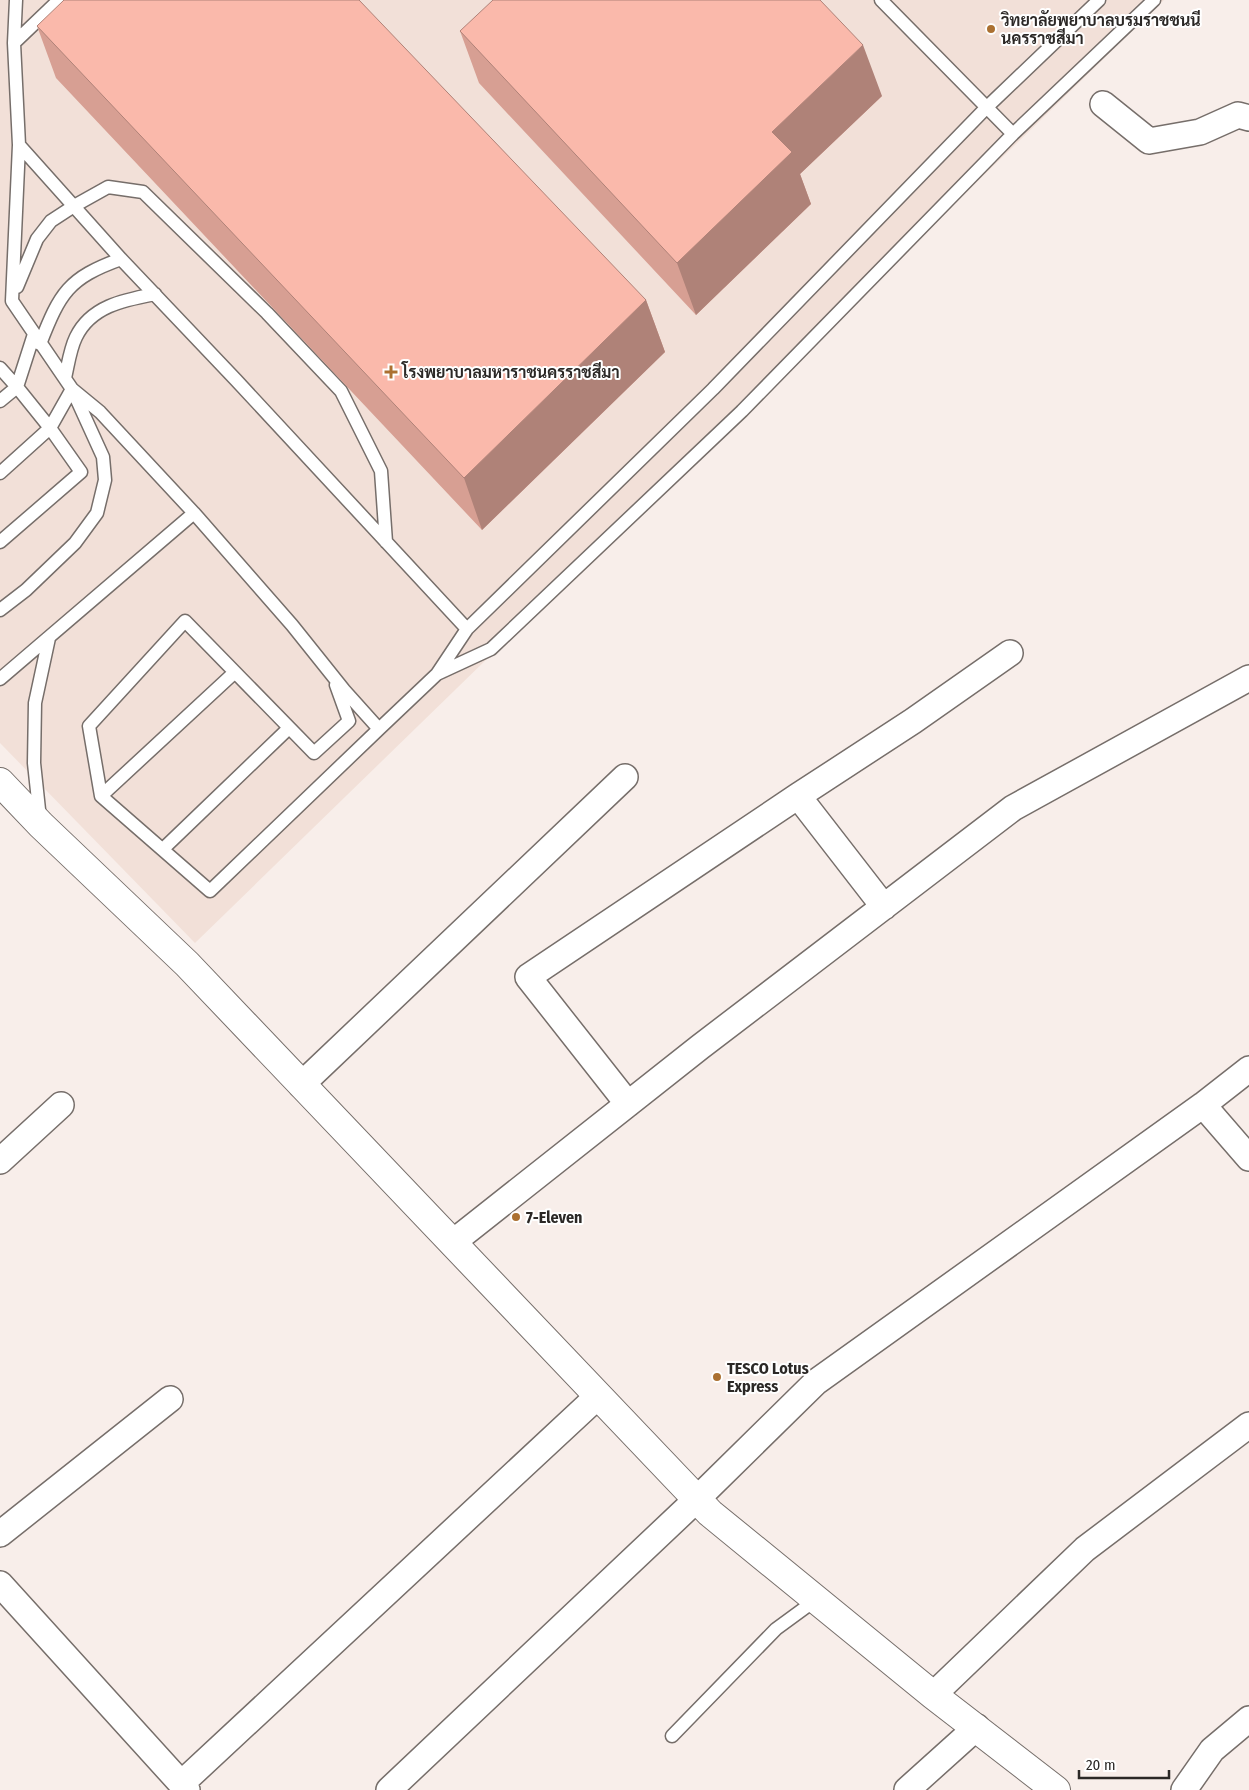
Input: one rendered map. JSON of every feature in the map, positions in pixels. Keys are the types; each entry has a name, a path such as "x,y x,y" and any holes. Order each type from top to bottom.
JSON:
{"street":[{"path":"1103,104 1149,141 1200,132 1238,115 1249,118"},
{"path":"628,1104 528,976 913,721 1010,653"},
{"path":"452,1243 628,1104 1014,808 1249,678"},
{"path":"301,1085 625,777"},
{"path":"0,782 41,824 187,964 710,1513 933,1694 1056,1790"},
{"path":"798,796 884,907"},
{"path":"401,1786 697,1500 816,1382 1203,1105 1249,1069"},
{"path":"0,1160 61,1105"},
{"path":"1203,1105 1249,1158"},
{"path":"2,1591 184,1787 598,1396"},
{"path":"0,1534 170,1399"},
{"path":"933,1694 1085,1550 1249,1425"},
{"path":"1184,1790 1212,1750 1249,1719"},
{"path":"906,1790 977,1727"}],"lane":[{"path":"0,610 26,590 75,543 97,513 105,480 103,457 72,389 12,301 19,145 14,43 16,0"},
{"path":"14,43 59,0"},
{"path":"881,0 1012,134"},
{"path":"333,676 349,722 314,753 185,621 89,726 101,796 210,891 437,674 467,629 713,389 986,108 1100,0"},
{"path":"437,674 491,649 742,411 1012,134 1154,0"},
{"path":"19,145 121,259 467,629"},
{"path":"12,301 27,259 37,239 51,221 108,188 143,192 267,313 341,392 381,471 386,542"},
{"path":"0,401 17,387 37,339 65,291 78,279 100,266 121,259"},
{"path":"65,378 76,337 90,318 102,309 123,300 155,294"},
{"path":"0,368 50,428 81,472 0,542"},
{"path":"72,389 100,412 194,513 292,625 379,729"},
{"path":"0,473 50,428 72,389"},
{"path":"0,679 194,513"},
{"path":"41,824 34,763 34,704 49,638"},
{"path":"101,796 235,672"},
{"path":"162,849 289,728"},
{"path":"672,1736 776,1629 818,1599"}],"shaded area":[{"name":"โรงพยาบาลมหาราชนครราชสีมา","path":"0,0 1164,0 195,943 0,743"}],"building":[{"path":"64,0 359,0 646,300 464,478 37,26"},
{"path":"493,0 820,0 863,45 772,132 792,152 677,263 460,31"}],"place":[{"name":"วิทยาลัยพยาบาลบรมราชชนนี นครราชสีมา","path":"991,29"},
{"name":"โรงพยาบาลมหาราชนครราชสีมา","path":"391,372"},
{"name":"7-Eleven","path":"516,1217"},
{"name":"TESCO Lotus Express","path":"717,1377"}]}
